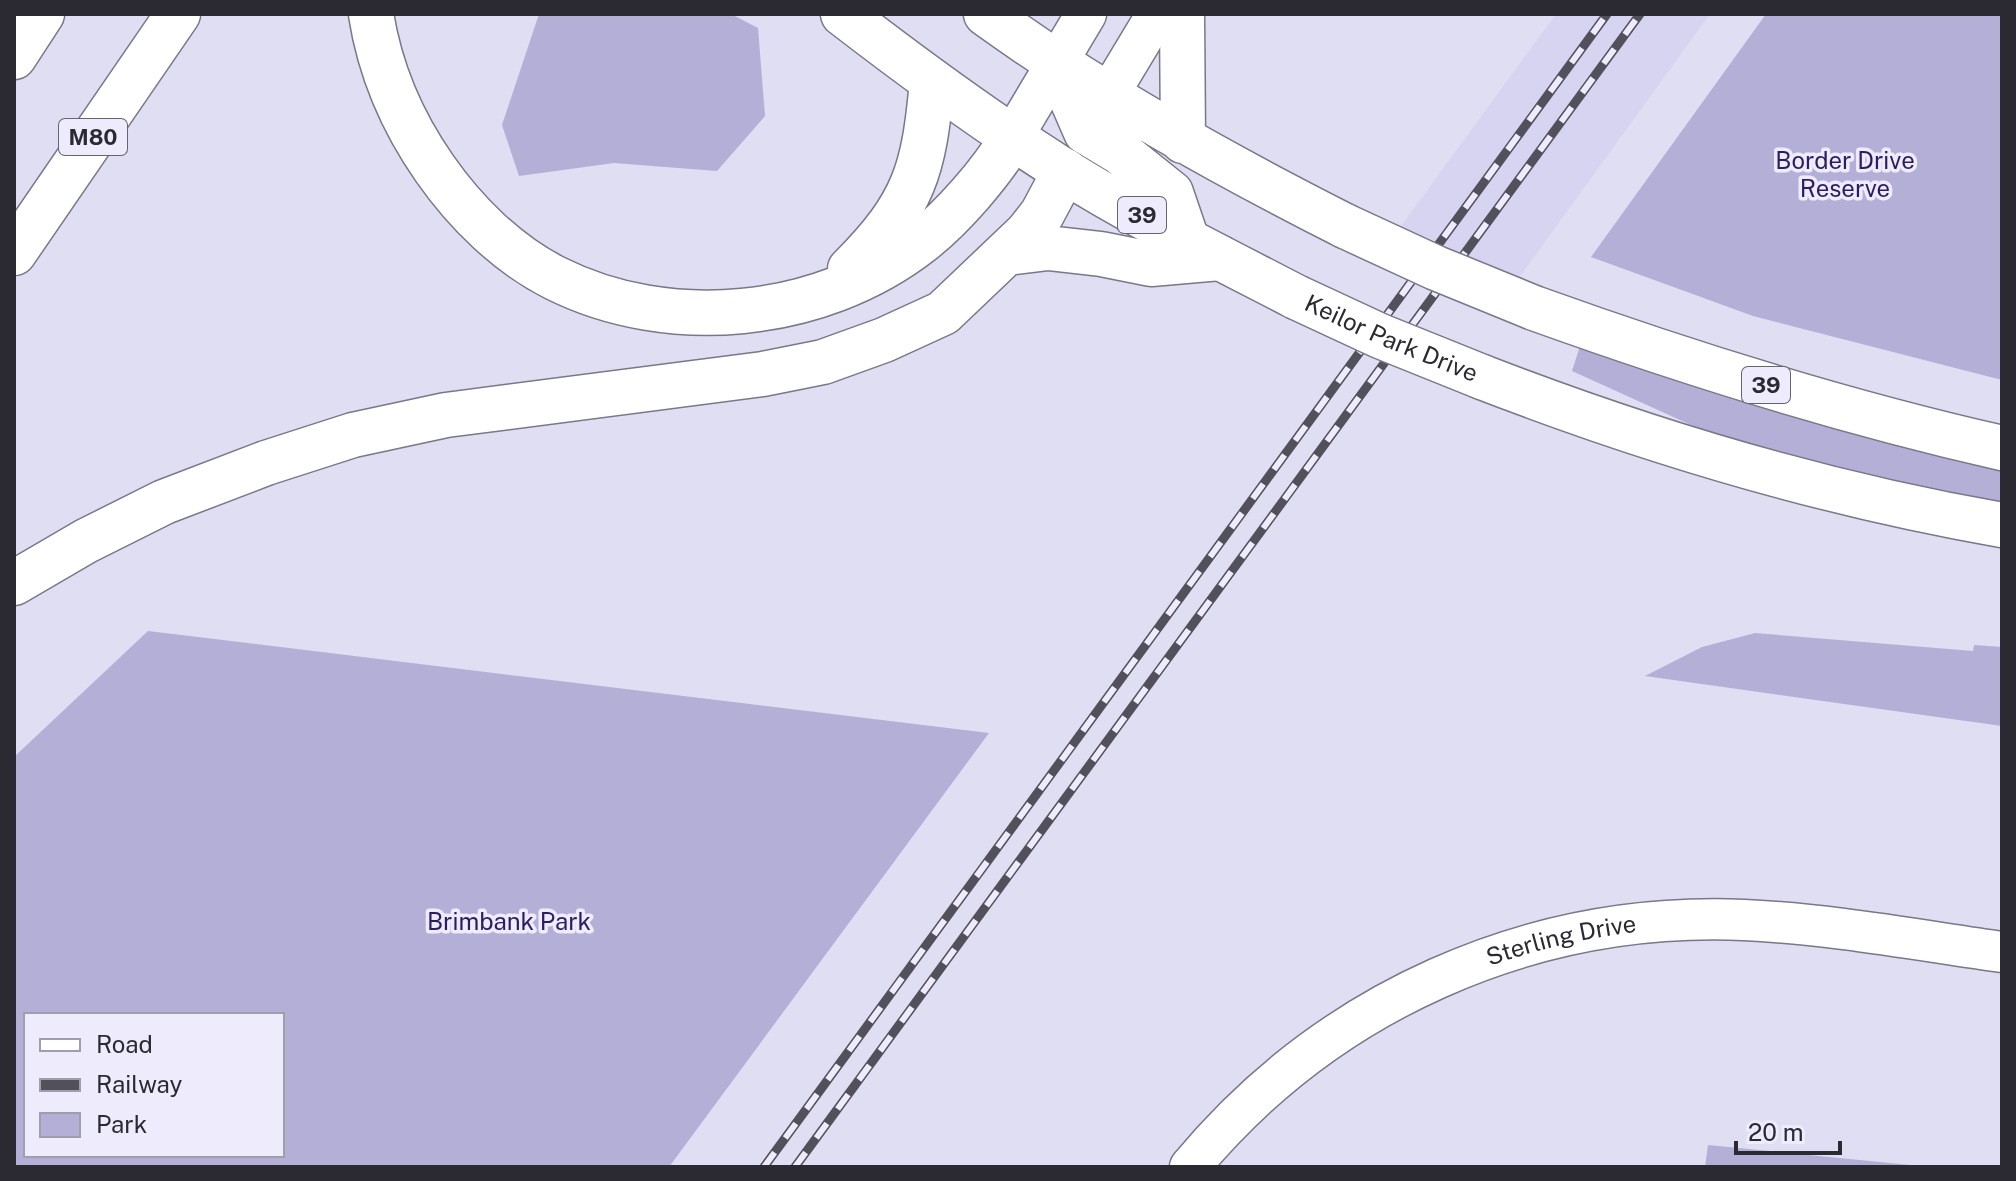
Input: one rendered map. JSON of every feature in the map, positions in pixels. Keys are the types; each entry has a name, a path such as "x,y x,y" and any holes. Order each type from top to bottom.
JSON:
{"main road":[{"path":"14,57 42,14"},
{"name":"M80","path":"14,253 178,14"},
{"path":"371,14 380,60 412,136 450,191 484,226 552,276 607,298 663,310 707,313 782,306 865,276 922,241 988,172 1012,138"},
{"name":"Keilor Park Drive","path":"843,14 1012,138 1065,171 1203,249 1380,336 1554,405 1716,458 1797,480 2002,525"},
{"name":"39","path":"986,14 1056,63 1097,114 1183,141 1345,226 1436,268 1637,345 1850,410 2002,448"},
{"path":"1182,14 1183,141"},
{"path":"829,291 888,229 913,185 926,137 932,81"},
{"path":"1007,253 1048,248 1151,264 1203,249 1171,193 1121,153 1097,114"},
{"path":"14,583 86,541 164,502 266,463 353,435 446,415 763,374 823,362 884,340 943,313 1007,253 1042,214 1065,171"}],"street":[{"path":"1012,138 1086,14"},
{"path":"1065,171 1157,14"},
{"name":"Sterling Drive","path":"1190,1167 1214,1138 1257,1096 1325,1041 1377,1007 1429,981 1540,942 1592,930 1645,923 1743,920 2002,952"}],"shaded area":[{"path":"1556,14 1710,14 1518,279 1401,226"}],"green space":[{"path":"539,14 731,14 758,28 765,116 717,171 614,163 519,176 502,125"},
{"name":"Border Drive Reserve","path":"1766,14 2002,14 2002,380 1753,316 1591,257"},
{"path":"1580,346 2002,468 2002,504 1910,487 1713,435 1572,371"},
{"name":"Brimbank Park","path":"148,631 989,733 669,1167 14,1167 14,757"},
{"path":"1755,633 1973,651 1974,645 2002,647 2002,726 1645,676 1702,647"},
{"path":"1708,1145 1931,1167 1705,1167"}],"railway":[{"path":"764,1167 1607,14"},
{"path":"795,1167 1640,14"}]}
